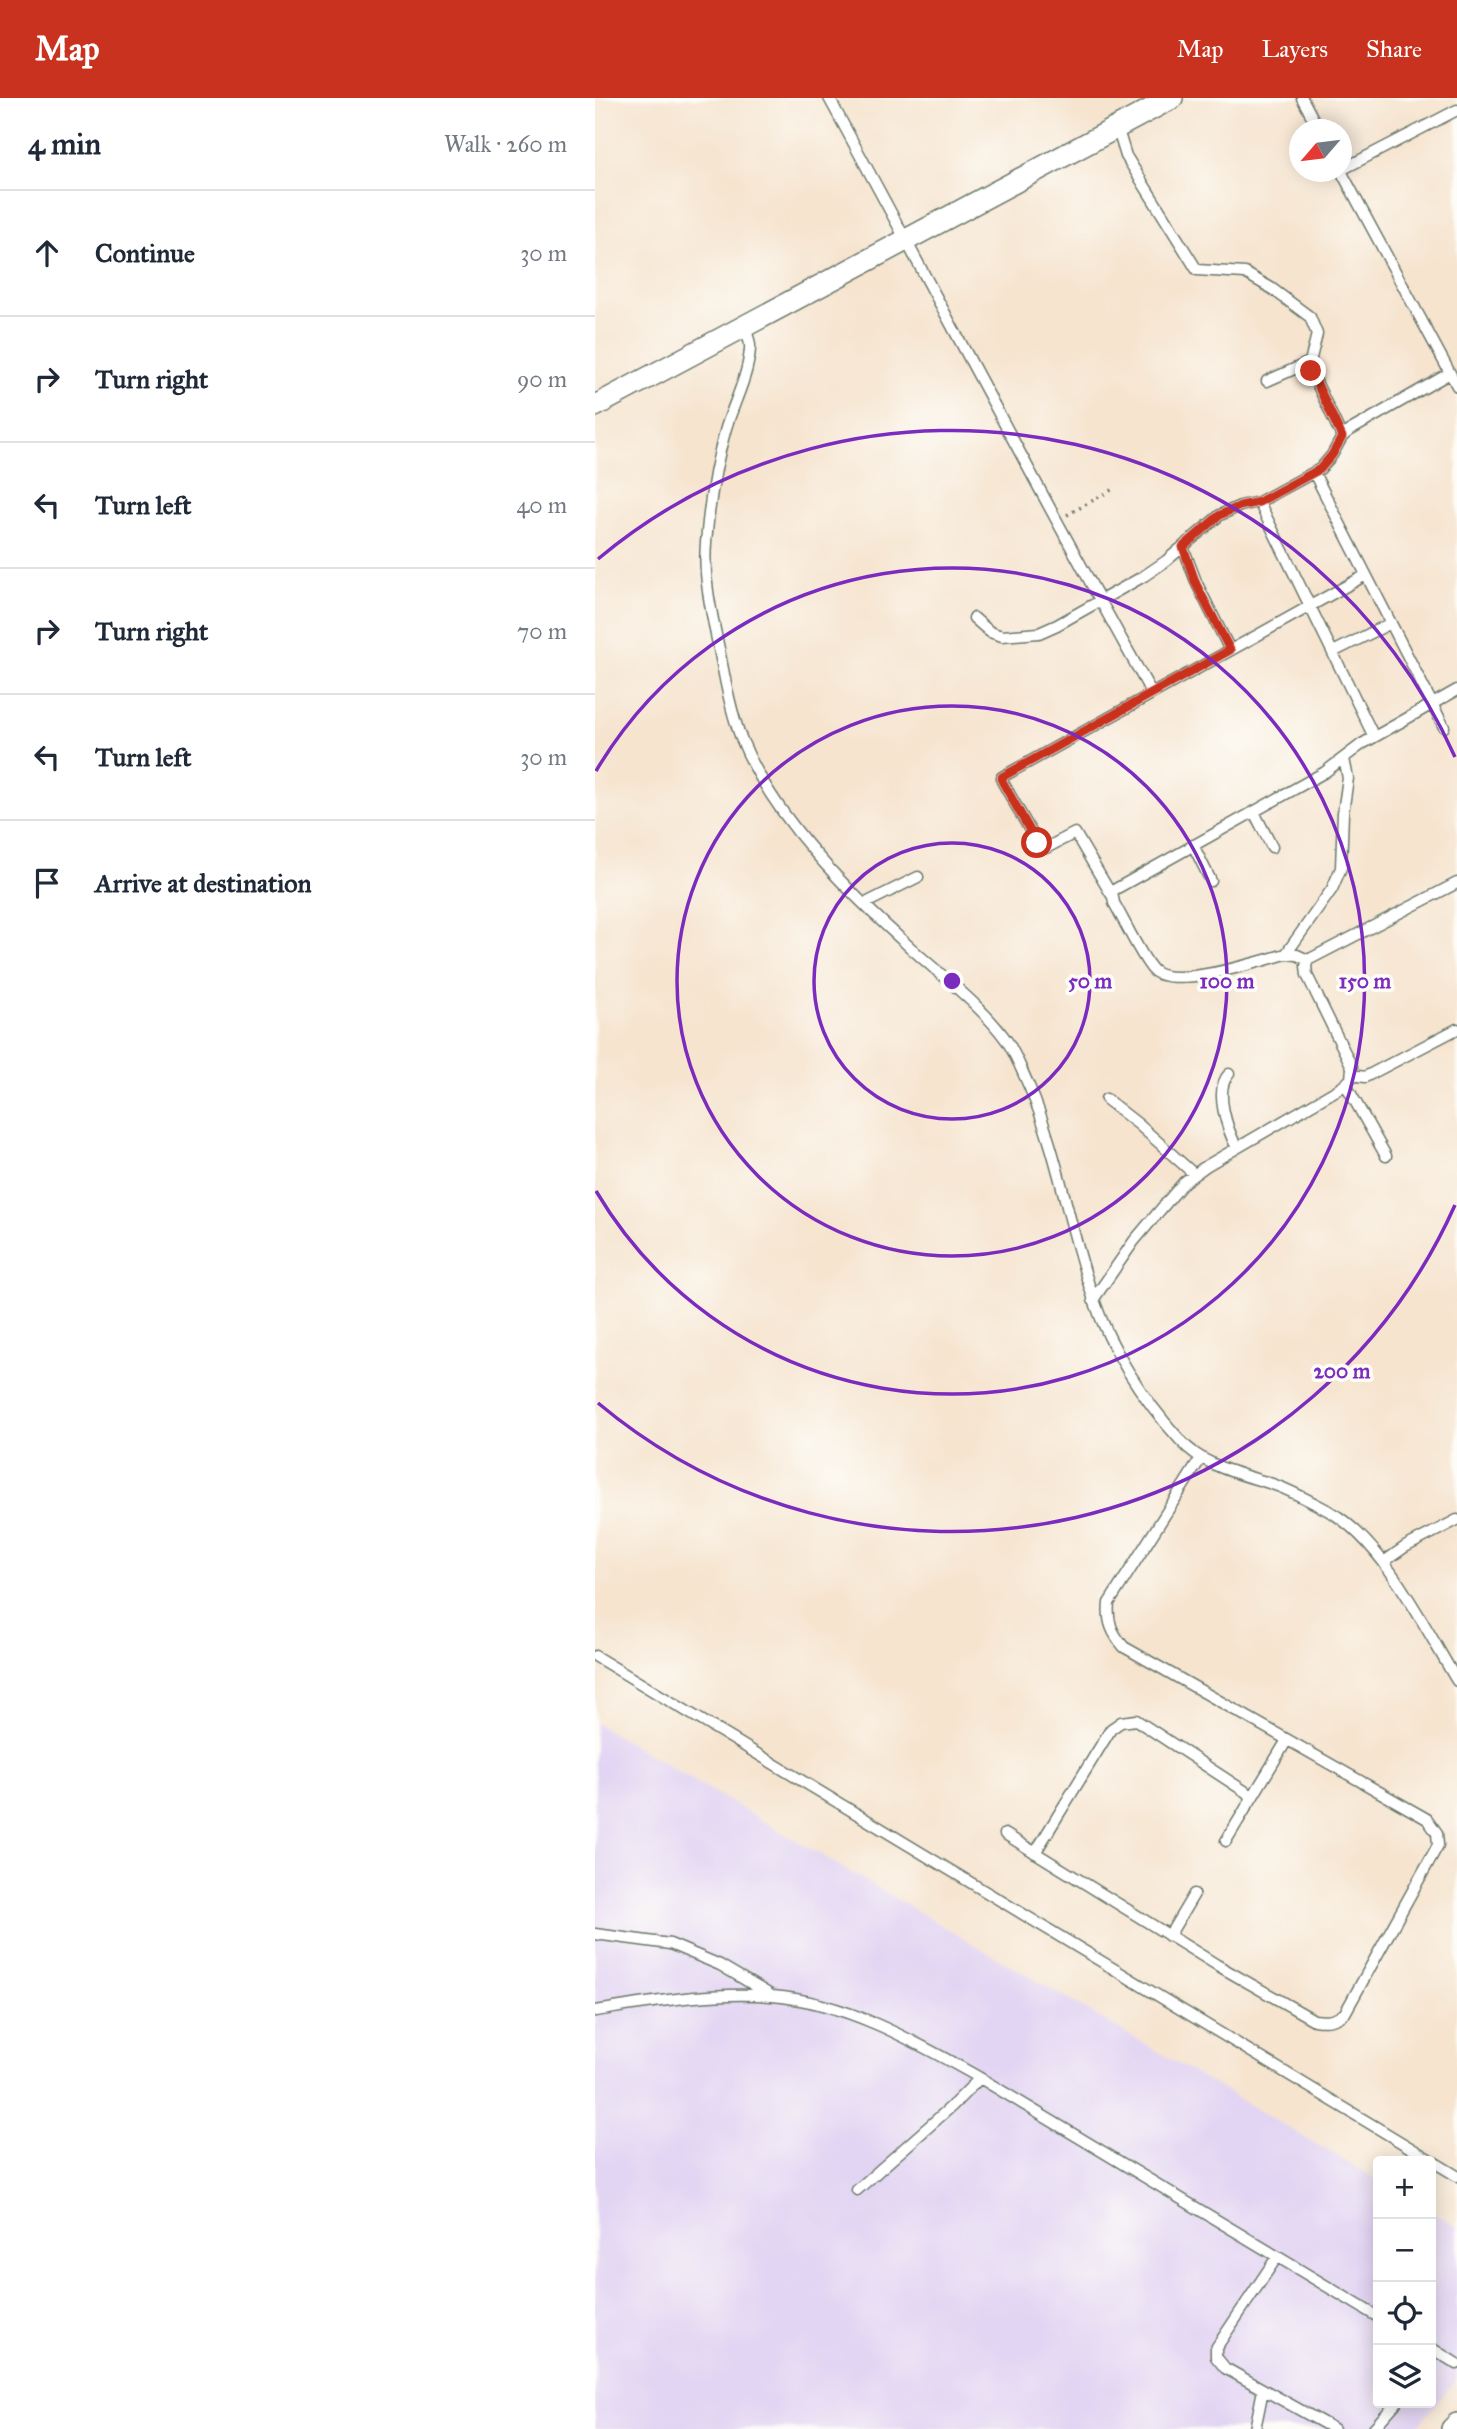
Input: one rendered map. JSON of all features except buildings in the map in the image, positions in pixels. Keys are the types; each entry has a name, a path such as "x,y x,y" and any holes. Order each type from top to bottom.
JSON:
{"street":[{"path":"595,406 1171,98"},
{"path":"1452,2429 1457,2424"}],"lane":[{"path":"829,98 1151,692"},
{"path":"1302,98 1313,119"},
{"path":"1352,165 1457,110"},
{"path":"1117,127 1126,156 1197,270 1245,273 1271,288 1310,317 1317,334 1311,362 1313,377 1342,437"},
{"path":"1348,182 1457,386"},
{"path":"744,326 751,344 747,372 723,437 705,547 708,596 728,695 741,738 762,780 811,850 865,904 970,1000 1007,1042 1042,1116 1093,1300 1129,1373 1183,1444 1201,1458 1233,1473 1273,1484 1333,1513 1385,1561 1455,1673"},
{"path":"1267,381 1311,362"},
{"path":"974,618 990,632 1002,636 1039,633 1057,625 1144,576 1220,515 1240,506 1259,502 1314,473 1326,464 1342,437 1450,373"},
{"path":"1314,473 1444,727"},
{"path":"1259,502 1374,737"},
{"path":"1183,547 1196,584 1230,650"},
{"path":"1308,960 1294,954 1286,954 1207,974 1178,977 1162,975 1151,967 1075,833 1046,848 1039,846 1002,777 1366,575"},
{"path":"1333,652 1391,623"},
{"path":"1111,894 1114,889 1325,772 1374,737 1457,690"},
{"path":"1286,954 1332,889 1341,868 1343,813 1348,778 1344,759"},
{"path":"1254,811 1272,846"},
{"path":"1193,845 1211,881"},
{"path":"865,904 918,877"},
{"path":"1308,960 1330,946 1457,883"},
{"path":"1308,960 1307,975 1352,1066 1349,1080 1386,1156"},
{"path":"1093,1300 1134,1241 1175,1191 1194,1174 1349,1080 1365,1077 1457,1029"},
{"path":"1229,1074 1224,1082 1224,1117 1237,1148"},
{"path":"1106,1099 1194,1174"},
{"path":"1005,1834 1169,1936 1314,2021 1325,2022 1345,2013 1438,1845 1437,1833 1427,1819 1124,1647 1114,1635 1107,1618 1109,1603 1201,1458"},
{"path":"1385,1561 1405,1547 1457,1520"},
{"path":"595,1656 1457,2176"},
{"path":"1035,1853 1111,1729 1121,1722 1136,1720 1252,1796"},
{"path":"1226,1841 1287,1740"},
{"path":"1169,1936 1194,1894"},
{"path":"595,1934 670,1944 720,1965 771,1996"},
{"path":"595,2011 698,1996 771,1996 814,2003 866,2020 920,2045 980,2078 1373,2314"},
{"path":"857,2190 953,2106 980,2078"},
{"path":"1277,2257 1216,2348 1216,2357 1225,2368 1333,2429"},
{"path":"1436,2355 1457,2364"},
{"path":"1255,2429 1263,2390"},
{"path":"1373,2429 1391,2408"}],"path":[{"path":"1056,521 1115,488"}],"shaded area":[{"path":"595,1723 1373,2177 1373,2408 1433,2408 1415,2429 595,2429"},
{"path":"1436,2214 1457,2226 1457,2379 1436,2404"}],"route":[{"path":"1037,843 1002,777 1230,650 1196,584 1183,547 1220,515 1240,506 1259,502 1326,464 1342,437 1311,371"}]}
